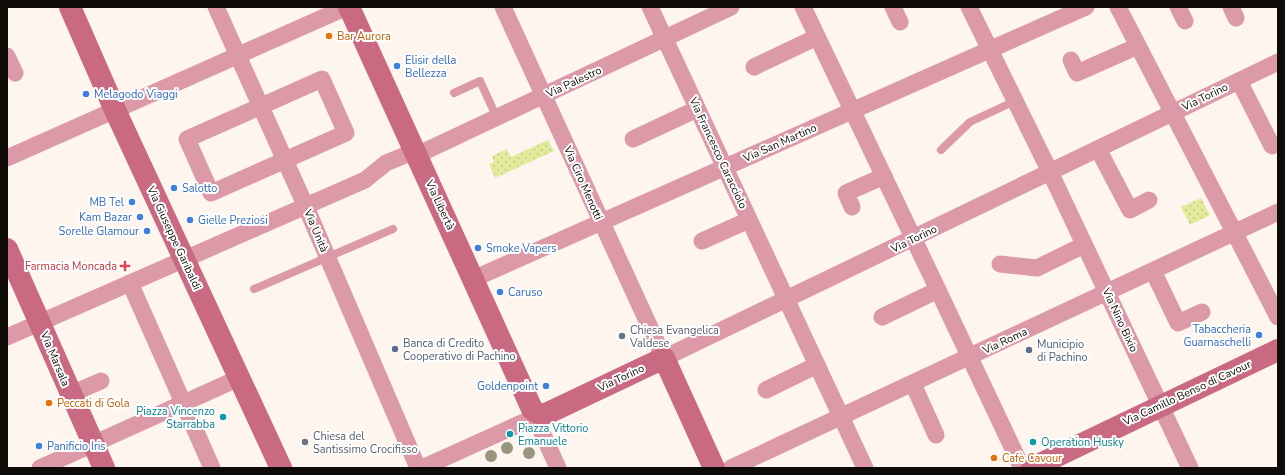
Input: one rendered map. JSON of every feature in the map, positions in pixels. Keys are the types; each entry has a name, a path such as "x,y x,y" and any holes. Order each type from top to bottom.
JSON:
{"street":[{"name":"Via Giuseppe Garibaldi","path":"70,7 115,110 281,468"},
{"name":"Via Unità","path":"216,7 306,207 418,464"},
{"path":"7,158 238,54 348,7"},
{"name":"Via Libertà","path":"348,7 537,412"},
{"name":"Via Ciro Menotti","path":"503,7 664,358"},
{"name":"Via Francesco Caracciolo","path":"650,7 863,467"},
{"name":"Via Palestro","path":"7,337 306,207 365,180 386,163 416,153 497,118 731,7"},
{"path":"803,7 851,112 915,239 1022,468"},
{"name":"Via Nino Bixio","path":"969,7 1050,172 1190,468"},
{"name":"Via San Martino","path":"474,279 1086,7"},
{"path":"1118,7 1278,317"},
{"path":"754,67 817,37"},
{"path":"1071,60 1077,73 1138,46"},
{"path":"7,56 15,73"},
{"name":"Via Torino","path":"537,412 664,358 915,239 1098,148 1278,62"},
{"path":"322,79 346,133 284,161 211,193 187,139 322,79"},
{"path":"1239,81 1272,146"},
{"path":"633,139 697,109"},
{"path":"1098,148 1130,210 1149,200"},
{"path":"852,207 846,193 884,176"},
{"name":"Via Roma","path":"731,468 1278,212"},
{"path":"702,241 749,220"},
{"path":"1000,264 1037,268 1084,245"},
{"name":"Via Marsala","path":"7,249 104,468"},
{"path":"1153,271 1178,323 1202,312"},
{"path":"130,283 212,468"},
{"path":"882,317 938,290"},
{"name":"Via Camillo Benso di Cavour","path":"1032,468 1278,350"},
{"path":"664,358 714,468"},
{"path":"766,390 817,365"},
{"path":"40,468 239,378"},
{"path":"70,394 101,381"},
{"path":"913,384 936,435"},
{"path":"418,464 537,412 558,468"}],"lane":[{"path":"454,93 480,81 497,118"},
{"path":"941,150 970,122 1015,101"},
{"path":"254,290 393,229"}],"green space":[{"path":"548,140 554,151 495,178 489,164 494,162 492,156 507,149 511,157"},
{"path":"1201,198 1210,215 1190,225 1181,207"}],"place":[{"name":"Bar Aurora","path":"329,36"},
{"name":"Elisir della Bellezza","path":"397,66"},
{"name":"Melagodo Viaggi","path":"86,94"},
{"name":"Salotto","path":"174,188"},
{"name":"MB Tel","path":"132,202"},
{"name":"Kam Bazar","path":"140,217"},
{"name":"Gielle Preziosi","path":"190,220"},
{"name":"Sorelle Glamour","path":"147,231"},
{"name":"Smoke Vapers","path":"478,248"},
{"name":"Farmacia Moncada","path":"125,266"},
{"name":"Caruso","path":"500,292"},
{"name":"Tabaccheria Guarnaschelli","path":"1259,335"},
{"name":"Chiesa Evangelica Valdese","path":"622,336"},
{"name":"Banca di Credito Cooperativo di Pachino","path":"395,349"},
{"name":"Municipio di Pachino","path":"1029,350"},
{"name":"Goldenpoint","path":"546,386"},
{"name":"Peccati di Gola","path":"49,403"},
{"name":"Piazza Vincenzo Starrabba","path":"223,417"},
{"name":"Piazza Vittorio Emanuele","path":"510,434"},
{"name":"Chiesa del Santissimo Crocifisso","path":"305,442"},
{"name":"Operation Husky","path":"1033,442"},
{"name":"Panificio Iris","path":"39,446"},
{"name":"Cafè Cavour","path":"994,458"}]}
